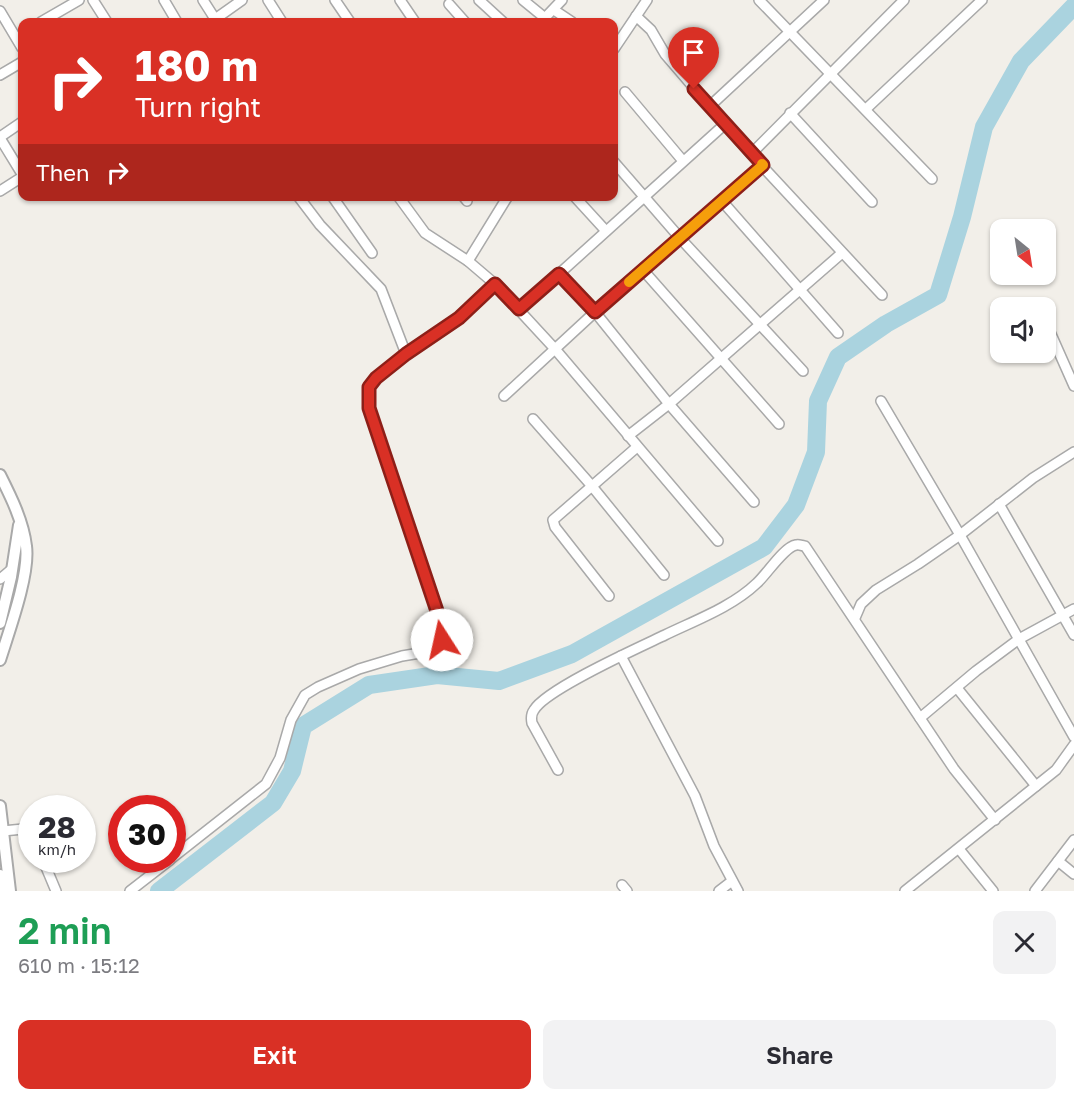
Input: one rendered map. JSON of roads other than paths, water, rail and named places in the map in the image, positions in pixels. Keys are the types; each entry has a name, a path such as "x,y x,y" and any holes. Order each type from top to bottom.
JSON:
{"street":[{"path":"46,18 65,4 79,0"},
{"path":"93,0 104,18"},
{"path":"164,0 175,18"},
{"path":"203,0 212,18"},
{"path":"218,18 242,0"},
{"path":"268,0 279,18"},
{"path":"335,0 347,18"},
{"path":"400,0 412,18"},
{"path":"479,0 499,18"},
{"path":"523,0 541,18"},
{"path":"545,18 562,0"},
{"path":"618,43 647,0"},
{"path":"759,0 932,179"},
{"path":"710,106 824,0"},
{"path":"751,154 904,0"},
{"path":"866,110 982,0"},
{"path":"448,4 461,18"},
{"path":"554,10 566,18"},
{"path":"0,11 18,34"},
{"path":"636,16 651,30 665,54 751,154 882,296"},
{"path":"0,75 18,64"},
{"path":"626,92 683,161"},
{"path":"790,113 872,202"},
{"path":"519,309 725,124"},
{"path":"18,125 0,137 18,169"},
{"path":"504,396 595,312 763,165"},
{"path":"618,167 680,238 803,371"},
{"path":"0,191 18,179"},
{"path":"302,201 320,225 381,290 406,354"},
{"path":"336,201 372,253"},
{"path":"402,201 425,233 468,261 519,309 718,541"},
{"path":"468,261 504,201"},
{"path":"579,201 606,231"},
{"path":"722,201 838,333"},
{"path":"628,436 669,404 842,253"},
{"path":"643,270 778,424"},
{"path":"559,274 595,312 669,404 754,502"},
{"path":"186,847 266,784 280,758 291,720 305,695 358,669 402,656 426,652 436,647 442,640 443,629 369,408 369,387 376,378 406,354 459,318 495,284"},
{"path":"1056,343 1072,375 1074,386"},
{"path":"881,401 1074,737"},
{"path":"533,419 591,485 664,575"},
{"path":"609,596 555,527 553,520 637,447"},
{"path":"855,618 861,604 868,596 960,535 1033,478 1074,452"},
{"path":"0,475 20,521 26,547 21,591 0,660"},
{"path":"999,504 1074,635"},
{"path":"0,623 20,521"},
{"path":"558,770 532,723 531,716 535,708 556,691 744,595 771,570 788,549 796,545 805,546 954,769 995,820"},
{"path":"0,579 12,569"},
{"path":"920,718 1019,639 1074,609"},
{"path":"621,656 695,796 714,846 738,891"},
{"path":"957,688 1036,786"},
{"path":"905,891 1056,770 1074,745"},
{"path":"0,806 10,891"},
{"path":"3,831 18,830"},
{"path":"1035,891 1074,840"},
{"path":"959,849 993,891"},
{"path":"1058,861 1074,873"},
{"path":"48,873 56,891"},
{"path":"130,891 153,873"},
{"path":"0,875 2,891"},
{"path":"719,891 732,881"}],"waterway":[{"path":"159,891 273,803 292,771 303,726 369,685 437,675 499,681 572,654 764,547 796,505 816,452 818,401 838,357 886,324 938,295 962,217 984,127 1021,61 1074,6"}]}
